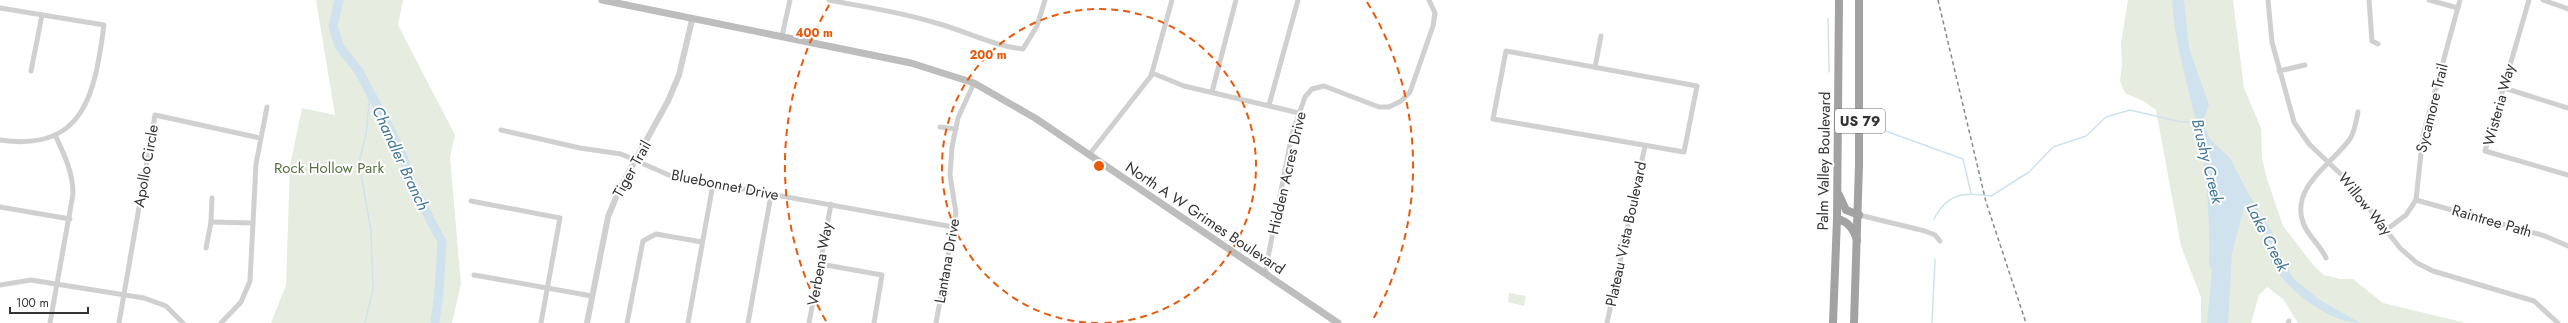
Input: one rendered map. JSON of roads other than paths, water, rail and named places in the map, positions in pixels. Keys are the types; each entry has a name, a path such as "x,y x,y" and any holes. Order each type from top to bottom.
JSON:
{"highway":[{"name":"Palm Valley Boulevard","path":"1833,323 1838,219 1838,0"},
{"name":"US 79","path":"1854,323 1859,215 1859,0"},
{"path":"1838,193 1846,210 1859,215"},
{"path":"1838,219 1844,220 1848,224 1858,243"}],"main road":[{"name":"North A W Grimes Boulevard","path":"602,0 692,20 782,36 924,66 974,84 1008,102 1089,155 1338,323"}],"street":[{"path":"782,36 790,0"},
{"path":"829,0 929,21 978,35 1001,47 1023,50 1037,26 1045,0"},
{"path":"1089,155 1146,84 1152,73 1172,0"},
{"path":"1212,92 1236,0"},
{"path":"1269,105 1298,0"},
{"name":"Hidden Acres Drive","path":"1265,273 1292,134 1308,92 1319,86 1379,107 1389,107 1401,102 1410,92 1433,26 1435,13 1429,0"},
{"name":"Willow Way","path":"2268,0 2272,42 2294,122 2309,144 2348,180 2403,252 2425,267 2527,298 2541,306 2558,323"},
{"path":"2369,0 2372,40 2378,44"},
{"path":"2429,0 2458,8"},
{"name":"Sycamore Trail","path":"2386,230 2406,215 2416,200 2423,135 2460,0"},
{"name":"Wisteria Way","path":"2528,0 2485,151 2568,175"},
{"path":"2543,0 2568,9"},
{"path":"0,8 104,25 90,99 69,126 55,135 29,142 0,140"},
{"path":"31,71 42,15"},
{"name":"Tiger Trail","path":"587,323 608,217 614,200 668,101 679,75 692,20"},
{"path":"1595,67 1601,36"},
{"path":"1506,51 1697,86 1684,152 1645,146 1493,119 1506,51"},
{"path":"2279,71 2305,65"},
{"path":"1152,73 1173,82 1299,113"},
{"name":"Lantana Drive","path":"936,323 956,212 950,175 956,129 960,111 974,84"},
{"path":"2504,88 2568,108"},
{"path":"222,323 233,312 248,289 252,271 256,164 267,107"},
{"path":"2326,258 2321,246 2306,230 2300,208 2306,190 2350,138 2358,112"},
{"name":"Apollo Circle","path":"119,323 155,115 260,138"},
{"path":"940,127 956,129"},
{"name":"Bluebonnet Drive","path":"501,130 580,148 609,150 636,160 671,176 953,227"},
{"path":"50,323 70,219 73,180 66,158 55,135"},
{"name":"Plateau Vista Boulevard","path":"1607,323 1645,146"},
{"path":"688,323 713,184"},
{"path":"748,323 771,195"},
{"path":"206,248 211,222 212,198"},
{"name":"Raintree Path","path":"2416,200 2545,236 2568,246"},
{"path":"471,202 560,218 541,323"},
{"name":"Verbena Way","path":"809,323 831,204"},
{"path":"0,207 70,219"},
{"path":"1859,215 1925,231 1935,235 1940,241"},
{"path":"211,222 253,223"},
{"path":"627,323 643,241 656,234 702,242"},
{"path":"820,264 882,275 874,323"},
{"path":"474,275 592,296"},
{"path":"0,285 31,280 152,300 166,306 183,323"}],"water":[{"path":"2172,0 2184,0 2189,48 2209,105 2204,119 2206,130 2210,139 2230,158 2248,193 2272,232 2276,249 2294,279 2320,300 2360,323 2347,321 2319,309 2305,300 2293,289 2273,265 2268,253 2266,234 2256,217 2245,204 2232,253 2228,323 2207,323 2212,270 2209,265 2209,222 2206,180 2199,133 2177,39"}],"waterway":[{"name":"Chandler Branch","path":"339,0 333,26 339,46 358,70 394,137 403,157 413,187 442,242 439,292 435,323"},
{"path":"1828,18 1829,72"},
{"path":"365,323 373,289 371,231 359,163 366,134 370,94"},
{"name":"Brushy Creek","path":"1934,219 1939,210 1945,204 1958,196 1973,194 1991,196 2029,172 2053,147 2086,136 2106,117 2130,110 2181,122 2196,122"},
{"path":"1869,125 1963,159 1971,193"},
{"path":"1932,323 1935,259"}],"railway":[{"path":"1938,0 1986,202 2026,323"}],"park label":[{"name":"Rock Hollow Park","path":"329,168"}],"water label":[{"name":"Lake Creek","path":"2268,237"}]}
